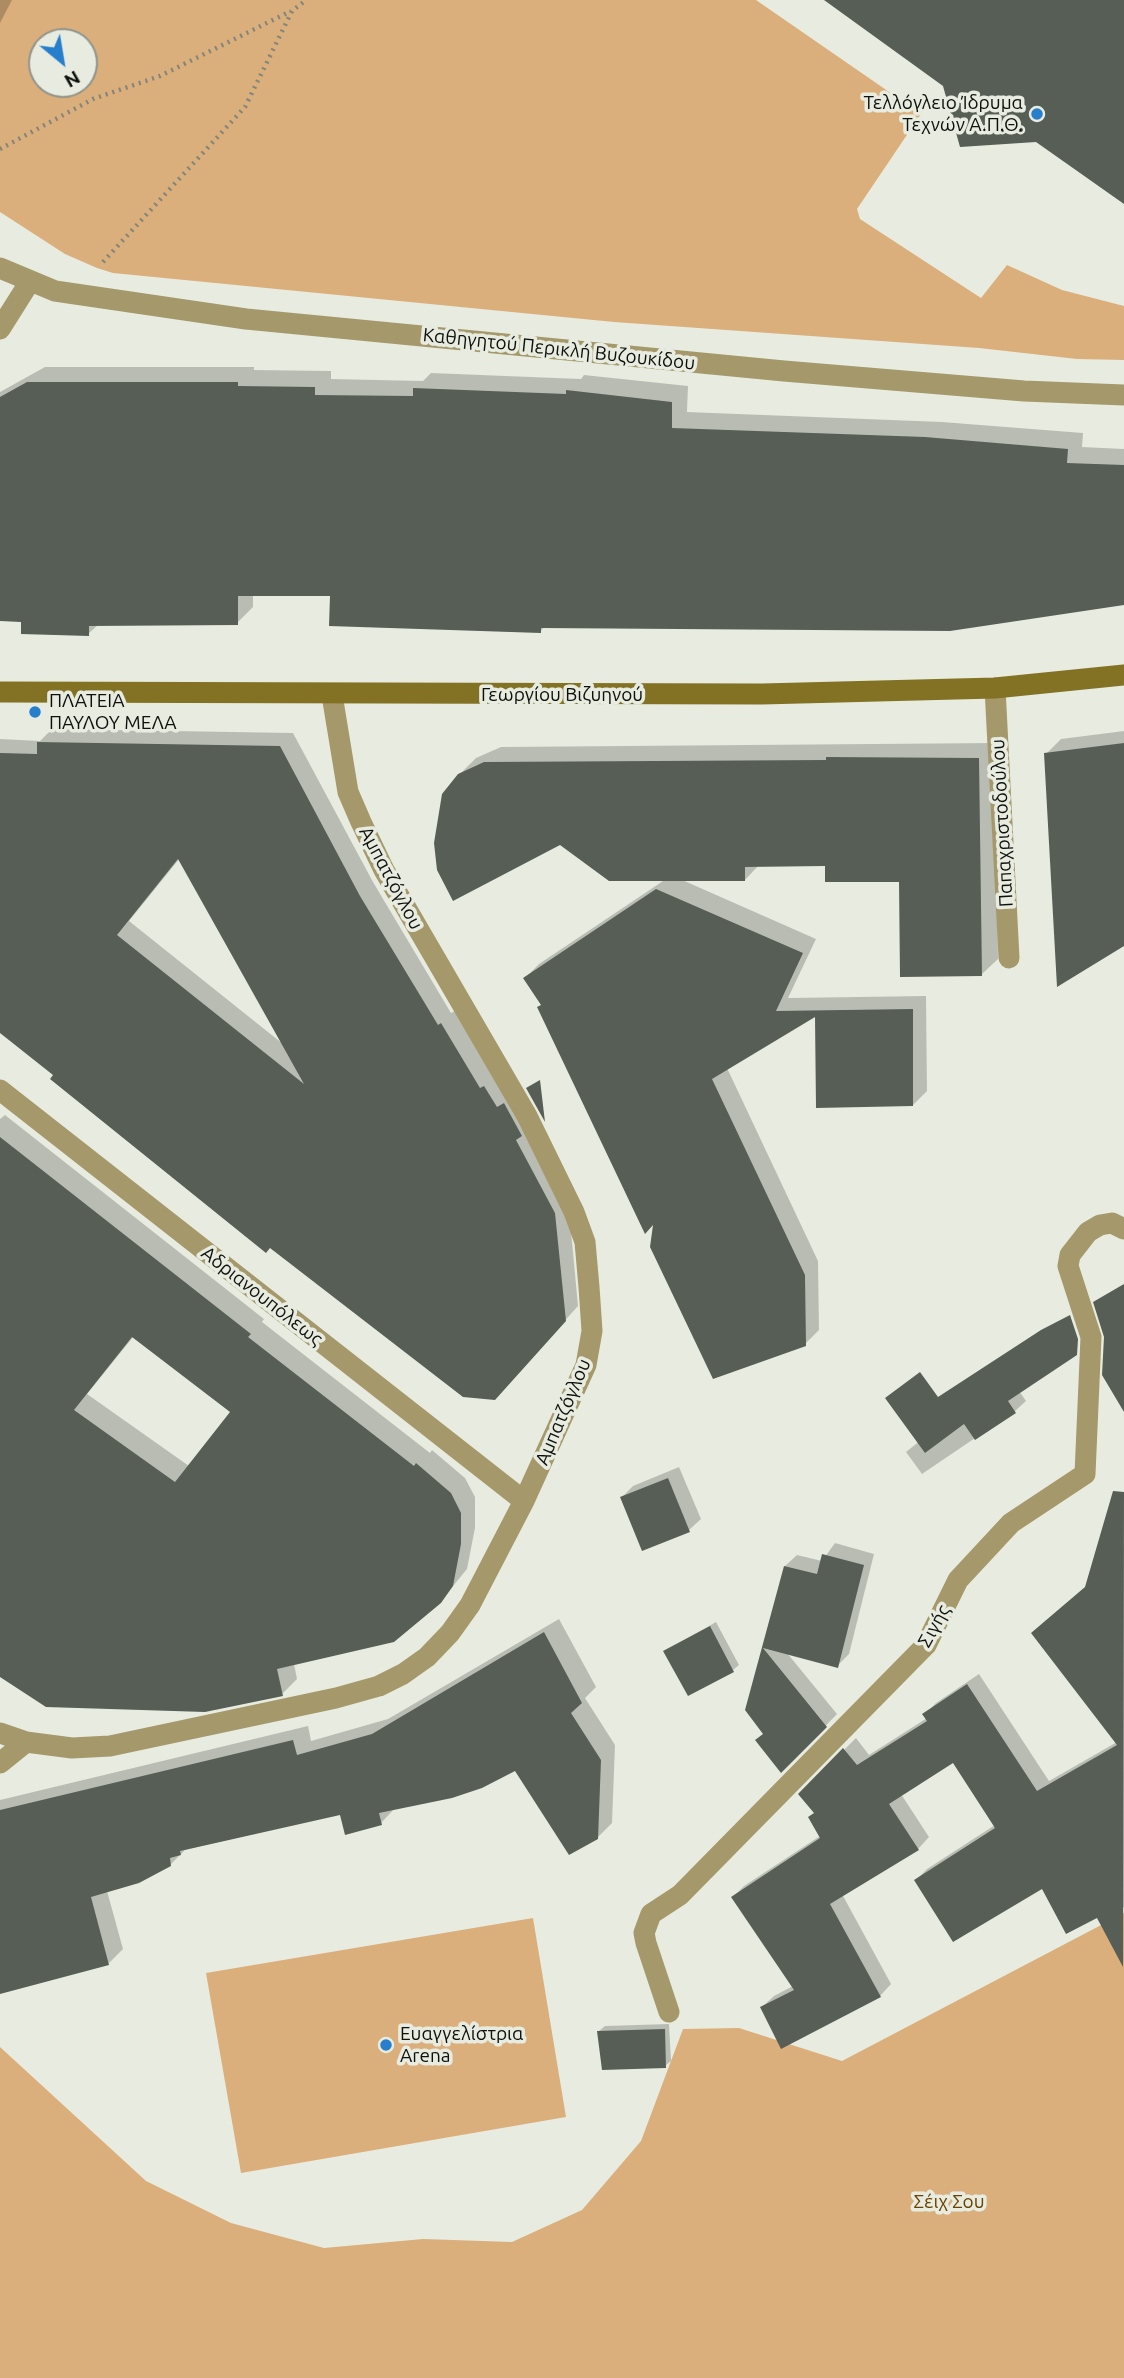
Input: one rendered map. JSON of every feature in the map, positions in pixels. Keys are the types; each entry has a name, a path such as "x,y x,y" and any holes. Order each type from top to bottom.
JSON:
{"street":[{"name":"Καθηγητού Περικλή Βυζουκίδου","path":"0,268 29,283 55,291 246,319 784,371 1024,391 1124,395"},
{"path":"0,329 29,283"},
{"name":"Γεωργίου Βιζυηνού","path":"0,692 748,695 995,688 1124,675"},
{"name":"Παπαχριστοδούλου","path":"995,688 1009,958"},
{"name":"Αμπατζόγλου","path":"0,1733 26,1742 72,1748 110,1746 379,1686 428,1657 470,1605 524,1501 586,1365 592,1331 585,1242 564,1189 527,1116 384,870 361,822 348,792 332,695"},
{"name":"Αδριανουπόλεως","path":"0,1090 524,1501"},
{"name":"Σιγής","path":"669,2012 644,1933 651,1914 680,1895 926,1645 958,1580 1011,1523 1085,1474 1091,1337 1068,1266 1070,1255 1088,1232 1100,1225 1112,1223 1124,1229"},
{"path":"0,1763 26,1742"}],"path":[{"path":"0,149 93,99 160,76 292,11 306,0"},
{"path":"97,268 245,107 292,11"}],"green space":[{"path":"0,0 756,0 921,114 857,209 860,219 981,298 1007,265 1062,290 1124,306 1124,360 1077,359 979,348 614,322 113,273 65,254 0,212"},
{"name":"Σέιχ Σου","path":"1124,1913 1124,2378 0,2378 0,2047 146,2181 231,2223 324,2248 423,2239 512,2242 582,2210 641,2141 683,2029 739,2028 842,2061"},
{"name":"Ευαγγελίστρια Arena","path":"533,1918 566,2117 241,2173 206,1973"}],"building":[{"name":"Τελλόγλειο Ίδρυμα Τεχνών Α.Π.Θ.","path":"824,0 1124,0 1124,204 1036,142 960,147 943,86"},
{"path":"27,382 238,382 238,386 315,387 315,395 413,396 413,388 566,394 566,390 672,402 672,428 925,437 1068,449 1067,463 1124,465 1124,605 950,631 541,628 541,633 329,626 330,596 238,596 238,625 89,626 89,636 21,634 21,622 0,621 0,397"},
{"path":"37,742 280,746 360,896 438,1025 441,1023 480,1088 484,1086 497,1107 504,1103 522,1136 516,1140 555,1213 566,1321 495,1400 463,1397 270,1248 266,1253 50,1079 53,1075 0,1033 0,753 37,754","holes":["178,859 304,1084 117,935"]},
{"path":"1124,743 1124,946 1057,987 1044,753"},
{"path":"826,757 979,758 982,976 900,977 899,882 825,882 825,866 745,867 745,881 609,881 560,845 453,901 437,870 434,843 442,794 458,774 484,762 826,760"},
{"path":"656,889 803,953 776,1011 913,1009 913,1106 816,1108 815,1017 712,1079 805,1275 806,1346 713,1379 650,1247 653,1225 645,1234 537,1007 541,1005 523,978"},
{"path":"540,1080 545,1122 526,1088"},
{"path":"0,1137 251,1334 248,1337 414,1466 416,1463 451,1493 461,1513 461,1544 453,1586 441,1603 394,1642 277,1669 283,1696 205,1712 46,1707 0,1677","holes":["132,1337 230,1412 175,1482 74,1410"]},
{"path":"1124,1284 1124,1412 1102,1375 1104,1337 1093,1302"},
{"path":"1070,1315 1078,1339 1077,1355 1008,1401 1016,1413 975,1440 964,1424 925,1453 885,1398 920,1372 938,1397 1041,1330"},
{"path":"668,1478 690,1532 642,1551 620,1497"},
{"path":"1113,1491 1124,1492 1123,1967 1097,1918 1066,1934 1042,1889 953,1942 914,1880 995,1828 953,1763 889,1804 919,1850 830,1904 881,1997 781,2049 760,2007 794,1990 731,1897 820,1838 808,1817 814,1813 798,1794 843,1748 857,1765 927,1721 922,1714 967,1684 1037,1791 1117,1745 1031,1633 1085,1587"},
{"path":"822,1554 864,1565 838,1668 763,1648 827,1727 781,1773 755,1740 763,1734 745,1710 784,1566 817,1574"},
{"path":"710,1626 734,1672 688,1696 663,1651"},
{"path":"544,1632 582,1703 571,1713 601,1760 598,1839 569,1855 515,1771 482,1788 452,1798 379,1813 382,1825 345,1835 340,1815 180,1851 181,1855 170,1858 171,1866 139,1883 91,1897 109,1965 0,1994 0,1810 293,1740 297,1755 372,1734"},
{"path":"665,2029 666,2068 602,2070 597,2031"}],"place":[{"name":"Τελλόγλειο Ίδρυμα Τεχνών Α.Π.Θ.","path":"1037,114"},
{"name":"ΠΛΑΤΕΙΑ ΠΑΥΛΟΥ ΜΕΛΑ","path":"35,712"},
{"name":"Ευαγγελίστρια Arena","path":"386,2045"}]}
